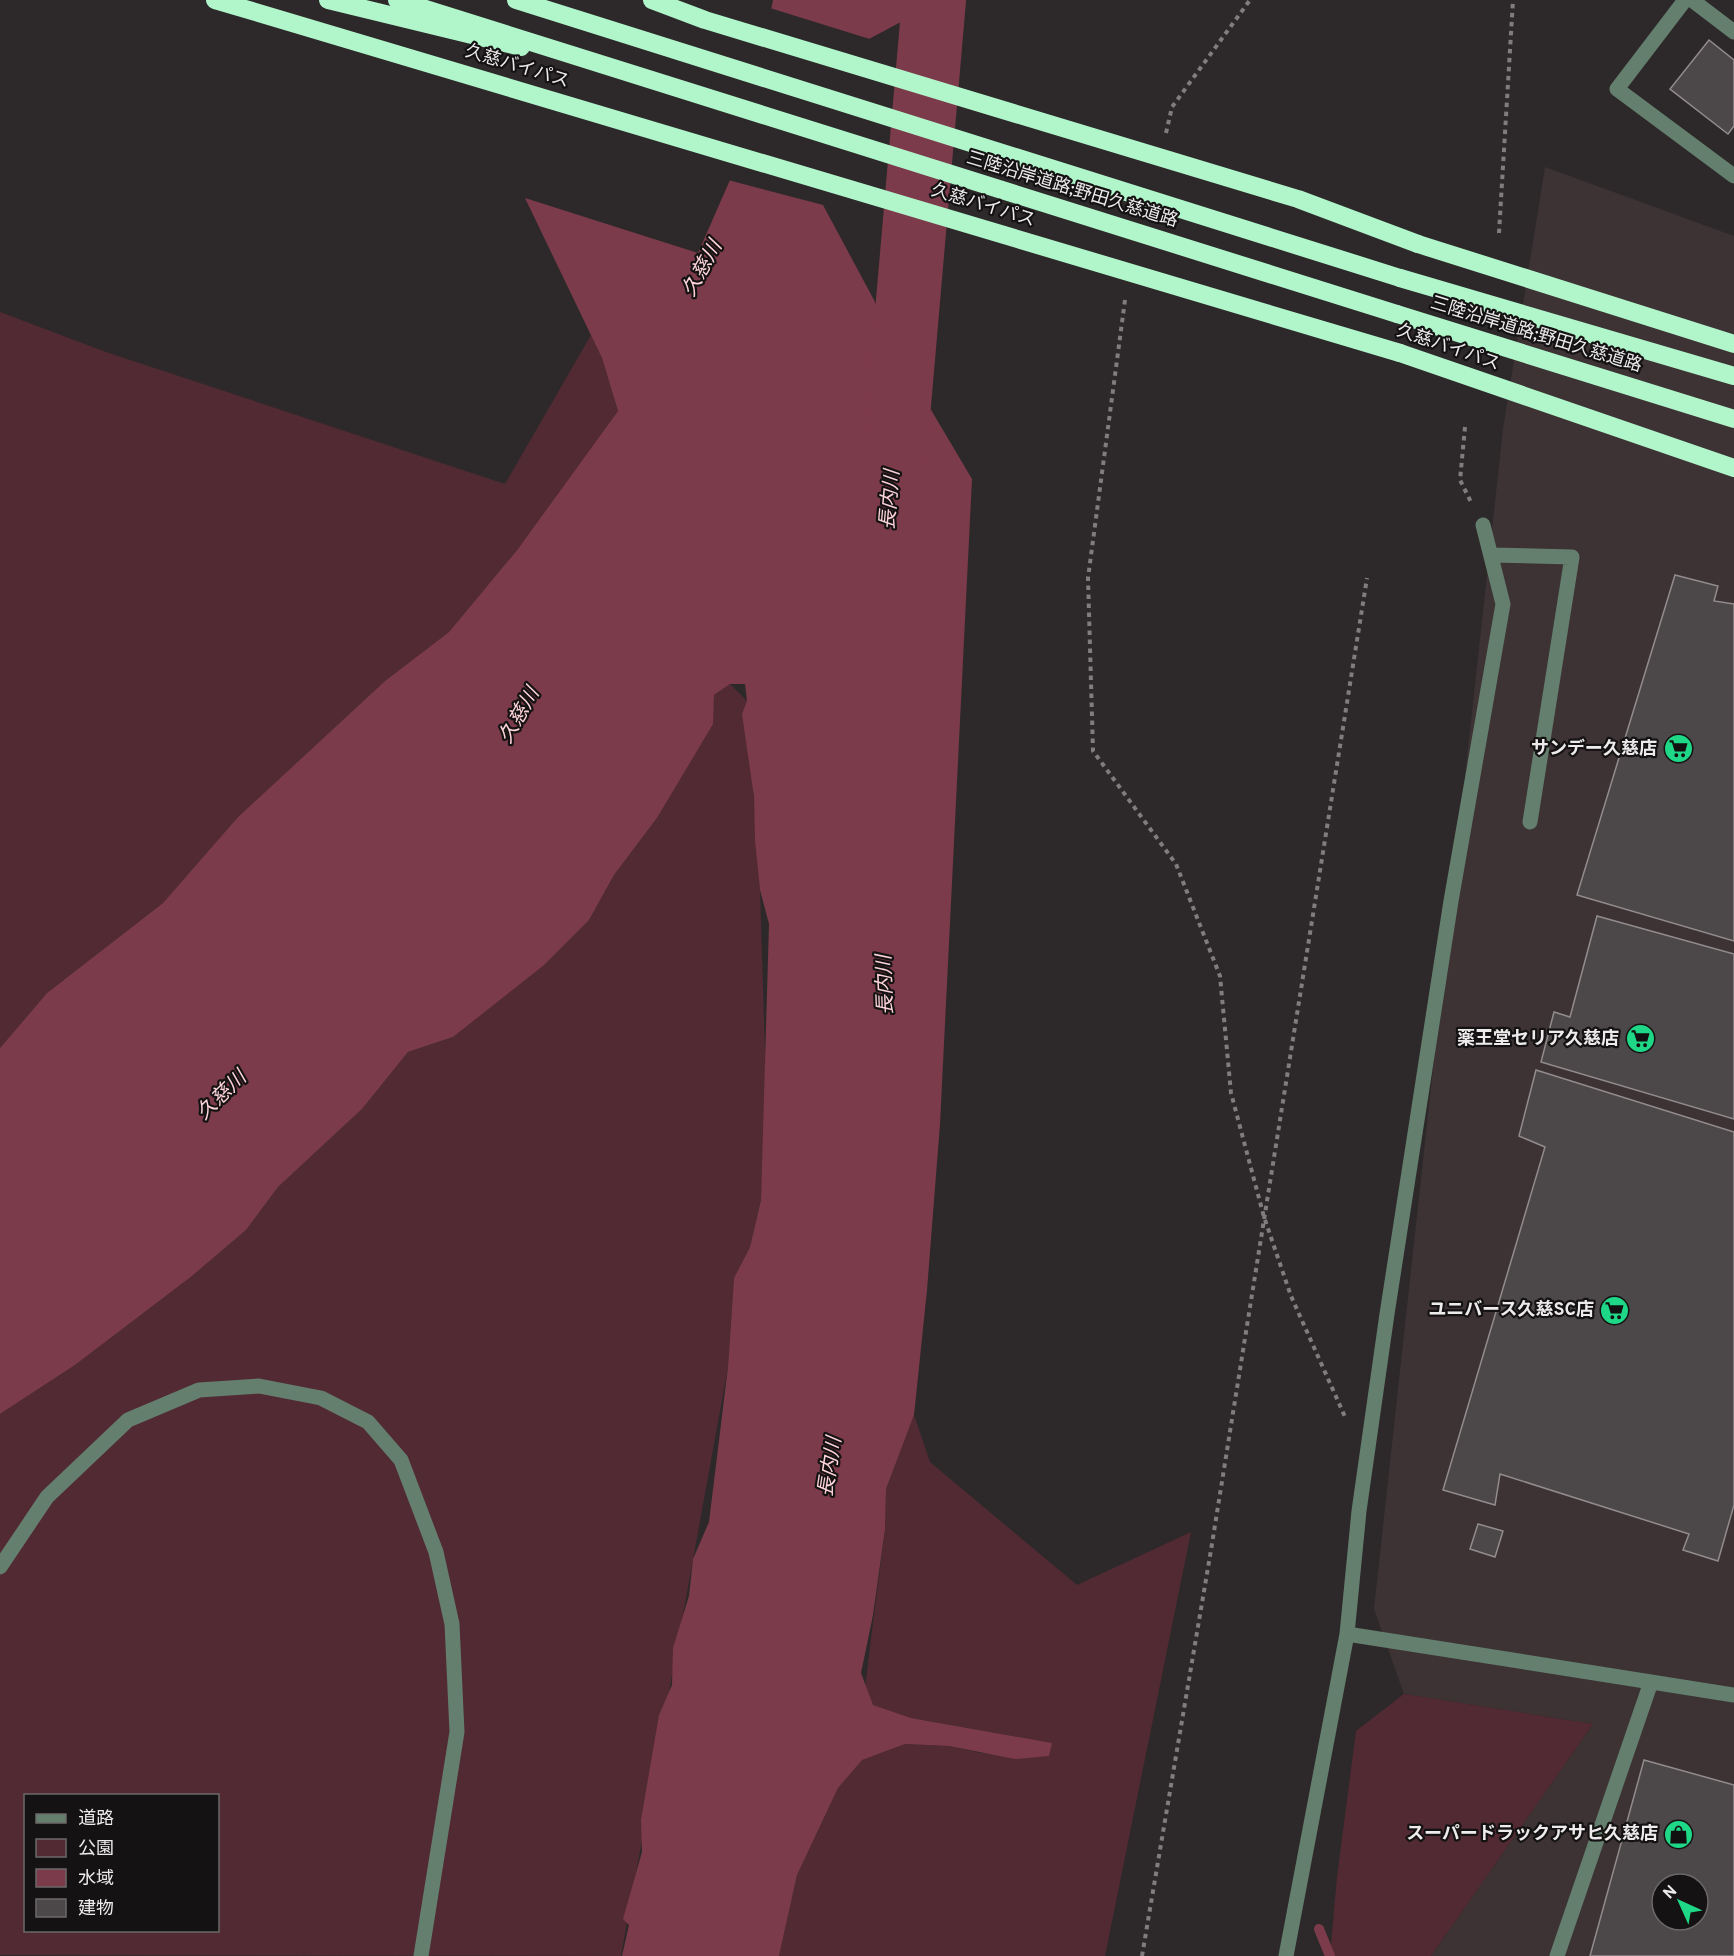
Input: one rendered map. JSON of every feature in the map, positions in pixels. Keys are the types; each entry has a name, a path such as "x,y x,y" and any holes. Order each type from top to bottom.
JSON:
{"highway":[{"name":"久慈バイパス","path":"215,0 1400,353 1734,468"},
{"path":"328,0 625,72"},
{"name":"三陸沿岸道路;野田久慈道路","path":"398,0 1734,420"},
{"name":"三陸沿岸道路;野田久慈道路","path":"516,0 1400,278 1734,376"},
{"path":"652,0 705,20 1298,199 1418,244 1734,344"}],"street":[{"path":"1685,0 1617,89 1734,176"},
{"path":"1692,0 1734,32"},
{"path":"1286,1956 1347,1634 1359,1510 1387,1314 1449,913 1503,604 1483,525"},
{"path":"1491,555 1572,557 1530,822"},
{"path":"0,1567 46,1497 128,1420 199,1390 259,1386 321,1398 368,1422 401,1460 436,1552 452,1624 457,1732 421,1956"},
{"path":"1347,1634 1734,1695"},
{"path":"1557,1956 1651,1682"}],"path":[{"path":"1164,142 1172,107 1250,0"},
{"path":"1499,232 1513,0"},
{"path":"1127,292 1121,315 1088,578 1093,751 1176,864 1220,976 1231,1094 1264,1217 1291,1296 1347,1422"},
{"path":"1465,427 1460,480 1483,525"},
{"path":"1142,1956 1367,578"}],"shaded area":[{"path":"1545,167 1734,236 1734,1956 1431,1956 1593,1724 1404,1694 1374,1609 1503,429"}],"green space":[{"path":"0,312 106,352 505,484 591,335 602,358 618,411 523,543 449,632 385,681 238,817 163,903 47,993 0,1048"},
{"path":"730,684 747,701 760,890 766,1083 761,1200 750,1247 734,1278 728,1367 621,1956 0,1955 0,1414 75,1365 192,1276 246,1230 278,1187 362,1109 408,1052 453,1037 589,920 614,875 657,818 712,724 714,695"},
{"path":"914,1415 930,1462 1077,1585 1191,1532 1105,1956 779,1956 797,1875 838,1788 861,1760 905,1744 949,1746 981,1753 1049,1756 1051,1743 911,1718 872,1705 865,1687 885,1529 886,1489"},
{"path":"1404,1694 1593,1724 1431,1956 1330,1956 1337,1877 1356,1731"}],"water":[{"name":"久慈川","path":"773,0 942,0 869,39 819,159 823,205 874,300 892,344 972,479 940,1124 927,1290 914,1415 886,1489 885,1529 873,1615 861,1673 873,1705 911,1718 1052,1743 1049,1756 1015,1759 949,1746 905,1744 862,1760 838,1788 797,1875 779,1956 622,1956 629,1925 623,1919 642,1852 641,1820 659,1715 672,1685 673,1648 689,1596 693,1559 709,1522 728,1367 734,1278 750,1247 761,1200 769,924 760,890 754,797 742,714 747,701 745,684 730,684 714,695 713,724 657,818 614,875 589,920 544,965 453,1037 408,1052 362,1109 278,1187 246,1230 192,1276 75,1365 0,1414 0,1048 47,993 163,903 238,817 385,681 449,632 518,549 618,411 602,358 525,198 698,253 744,148"}],"pier":[{"path":"770,8 873,40 822,160 827,206 728,180 741,147"}],"building":[{"path":"1709,40 1734,60 1734,126 1728,134 1670,89"},
{"name":"サンデー久慈店","path":"1675,575 1718,586 1714,601 1734,604 1734,941 1577,895"},
{"name":"薬王堂セリア久慈店","path":"1597,916 1734,954 1734,1119 1541,1062 1554,1012 1570,1017"},
{"name":"ユニバース久慈SC店","path":"1536,1070 1734,1132 1734,1505 1718,1561 1683,1550 1689,1534 1500,1474 1495,1505 1443,1490 1545,1147 1519,1136"},
{"path":"1478,1524 1503,1531 1495,1557 1470,1549"},
{"name":"スーパードラックアサヒ久慈店","path":"1644,1760 1734,1785 1734,1956 1590,1956"}],"waterway":[{"name":"長内川","path":"895,451 934,0"},
{"path":"1319,1929 1330,1956"}],"place":[{"name":"サンデー久慈店","path":"1678,749"},
{"name":"薬王堂セリア久慈店","path":"1640,1039"},
{"name":"ユニバース久慈SC店","path":"1615,1310"},
{"name":"スーパードラックアサヒ久慈店","path":"1679,1834"}]}
